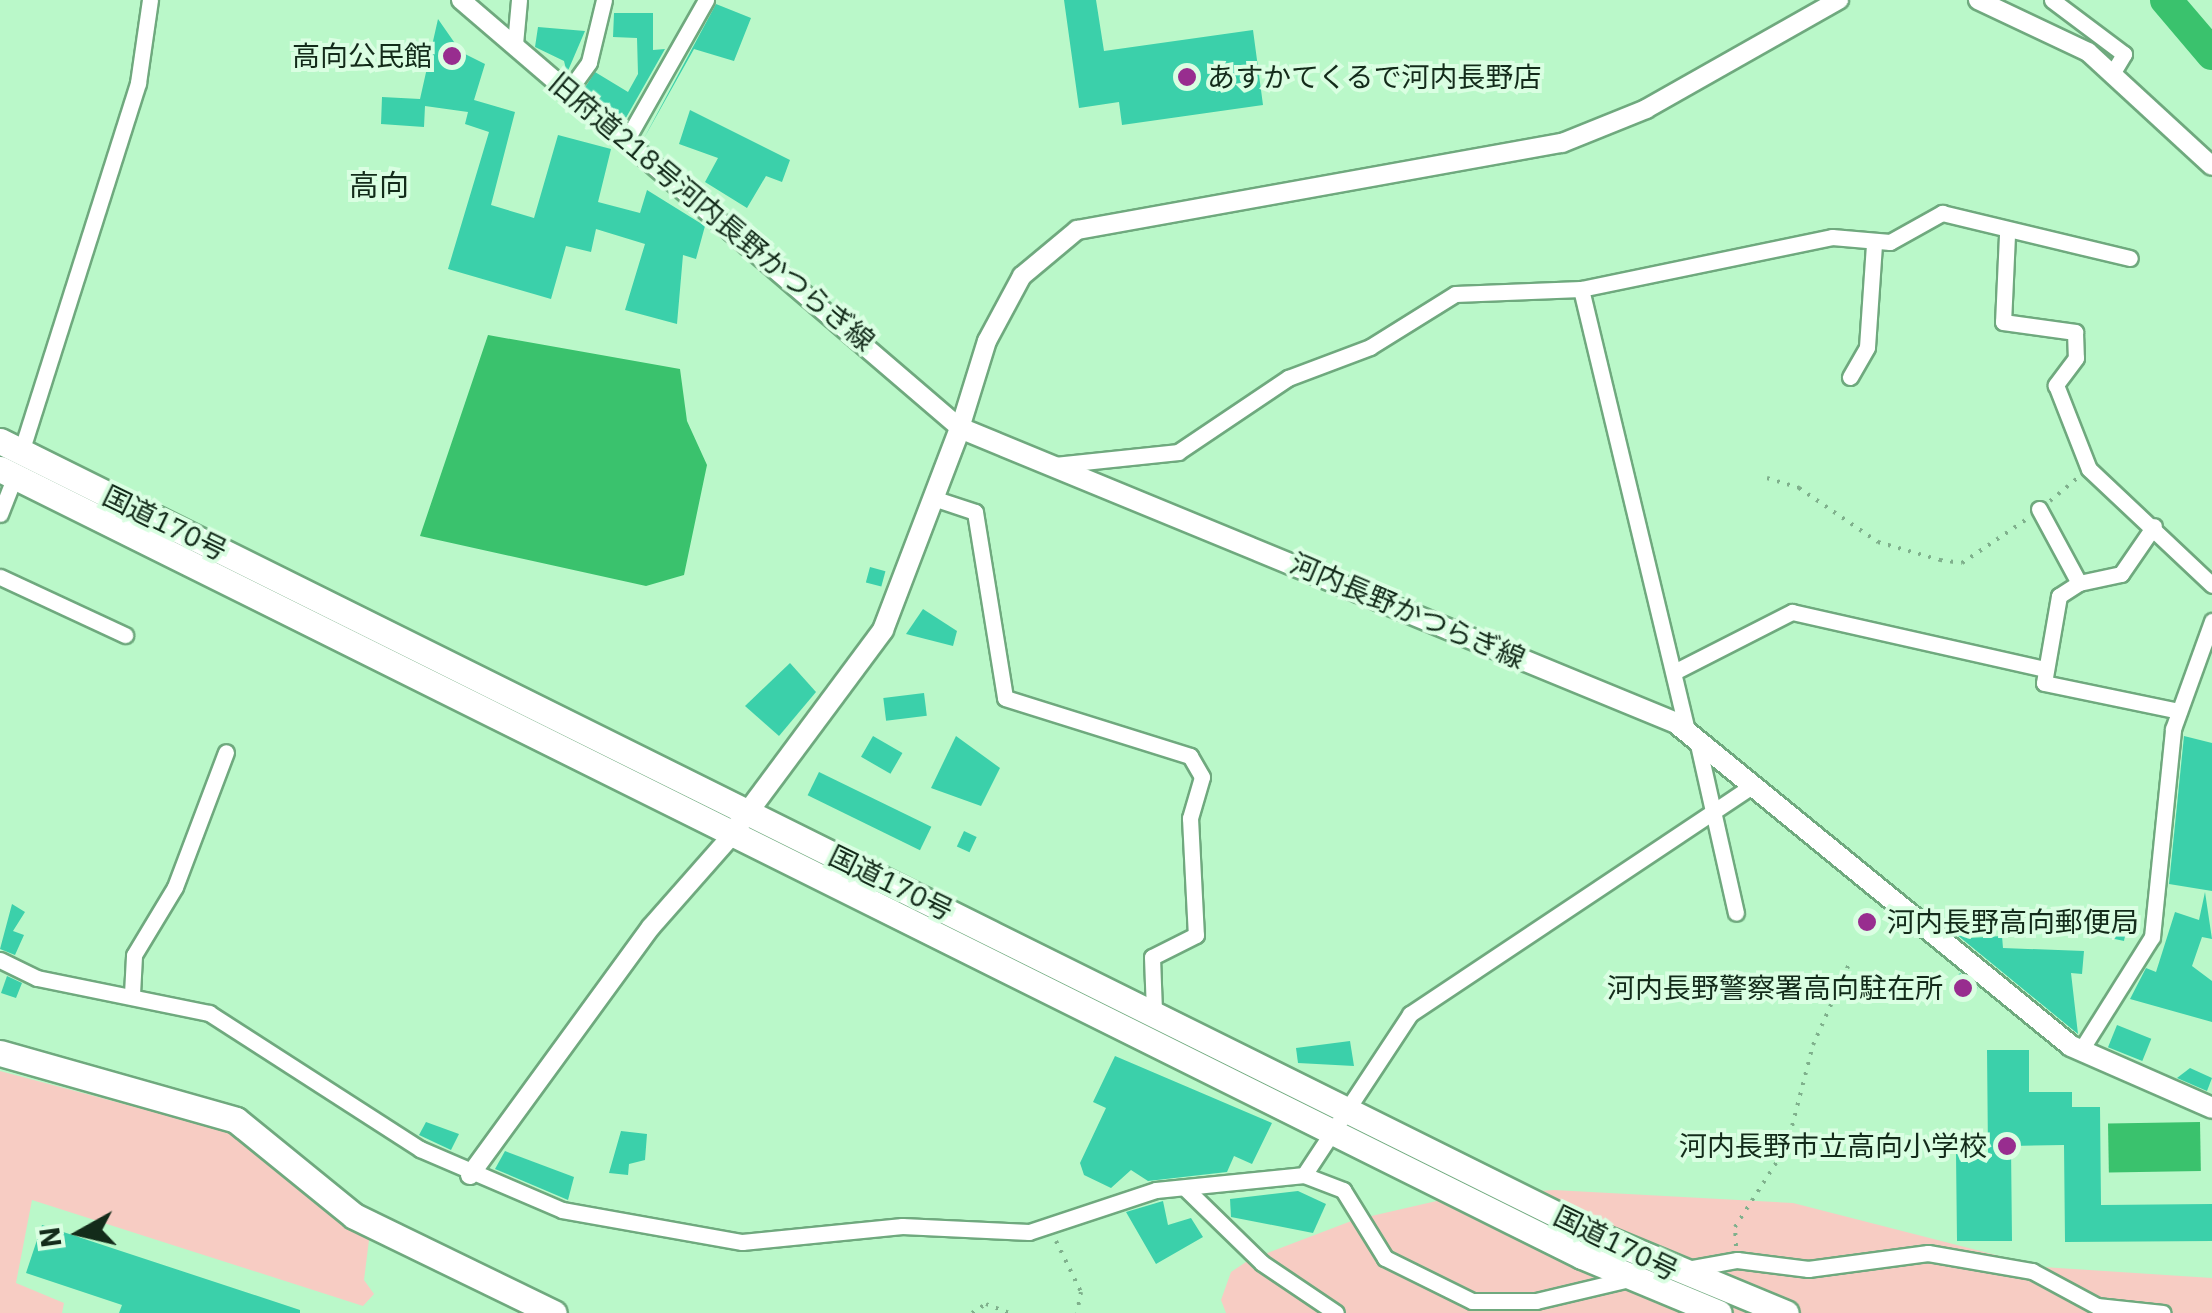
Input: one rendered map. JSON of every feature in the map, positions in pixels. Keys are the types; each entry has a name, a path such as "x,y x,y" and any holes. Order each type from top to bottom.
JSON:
{"highway":[{"name":"国道170号","path":"9,460 746,813 1676,1272 1786,1313"},
{"name":"国道170号","path":"9,460 732,835 1633,1278 1719,1313"},
{"path":"0,1053 236,1120 354,1216 554,1313"}],"main road":[{"name":"河内長野かつらぎ線","path":"960,428 1692,736 2081,1050 2212,1108"},
{"path":"732,835 850,686 936,499 960,428"}],"street":[{"path":"0,514 9,460 138,83 150,0"},
{"name":"旧府道218号河内長野かつらぎ線","path":"461,0 960,428"},
{"path":"515,44 518,0"},
{"path":"569,90 590,62 604,0"},
{"path":"627,139 706,0"},
{"path":"960,428 987,342 1022,276 1077,230 1562,143 1646,109 1839,0"},
{"path":"1978,0 2045,25 2112,74 2212,166"},
{"path":"2052,0 2124,54 2112,74"},
{"path":"1055,465 1178,452 1288,378 1370,347 1455,294 1581,289 1832,237 1874,244 1942,213 2007,236 2130,258"},
{"path":"2007,236 2003,322 2075,332 2076,358 2056,385 2089,469 2154,526 2212,585"},
{"path":"1850,378 1867,347 1874,244"},
{"path":"1581,289 1664,648 1678,670 1736,913"},
{"path":"936,499 975,512 1005,698 1190,756 1202,777 1190,818 1196,935 1152,956 1154,1012"},
{"path":"2039,510 2080,583"},
{"path":"2154,526 2120,574 2080,583 2059,596 2044,683 2179,711"},
{"path":"0,578 125,635"},
{"path":"1678,670 1792,612 2044,669"},
{"path":"2081,1050 2152,937 2179,711 2212,621"},
{"path":"132,994 134,955 175,887 226,752"},
{"path":"1304,1175 1410,1014 1752,786"},
{"path":"470,1176 651,928 732,835"},
{"path":"0,960 37,978 132,994 209,1013 470,1176 562,1210 688,1238 800,1240 902,1226 1051,1230 1184,1188 1304,1175 1343,1190 1384,1258 1472,1301 1536,1301 1633,1278"},
{"path":"1184,1188 1262,1264 1336,1313"},
{"path":"1676,1272 1737,1260 1808,1268 1928,1253 2032,1271 2097,1306 2163,1313"}],"path":[{"path":"1767,478 1799,488 1878,542 1962,563 2039,510 2089,469"},
{"path":"1737,1260 1735,1226 1787,1146 1813,1046 1850,962"},
{"path":"1051,1230 1081,1292 1076,1313"},
{"path":"972,1313 986,1304 1010,1313"}],"shaded area":[{"path":"488,335 680,369 687,421 707,465 684,575 646,586 420,536"},
{"path":"0,1071 237,1134 369,1240 364,1280 374,1294 363,1306 32,1200 16,1283 64,1303 62,1313 0,1313"},
{"path":"2200,1122 2201,1171 2109,1173 2108,1124"},
{"path":"1554,1190 1793,1203 2043,1267 2212,1278 2212,1313 1226,1313 1221,1300 1231,1272 1249,1260 1354,1220 1454,1197"}],"building":[{"name":"あすかてくるで河内長野店","path":"1064,0 1096,0 1104,51 1253,30 1263,105 1122,125 1119,102 1079,108"},
{"path":"716,4 751,18 734,61 694,49 643,140"},
{"path":"614,13 653,13 653,50 665,49 623,123 584,89 595,72 628,92 638,74 637,38 613,37"},
{"path":"438,19 461,52 485,64 474,100 515,112 491,205 534,218 558,135 611,149 598,202 640,213 647,190 705,226 696,259 683,255 677,324 625,310 645,244 596,229 591,252 566,246 551,299 448,269 489,132 465,124 468,112 425,106 424,127 381,124 382,97 420,99"},
{"path":"538,27 585,31 567,73 564,61 535,47"},
{"path":"690,110 790,160 782,182 766,176 747,208 705,182 718,158 679,144"},
{"path":"870,567 885,571 881,587 866,582"},
{"path":"923,609 957,631 953,646 906,634"},
{"path":"790,663 816,692 779,736 745,706"},
{"path":"924,693 927,716 886,721 883,698"},
{"path":"873,736 902,753 890,774 861,757"},
{"path":"956,736 1000,768 981,806 931,788"},
{"path":"2184,736 2212,743 2212,891 2169,884"},
{"path":"819,772 931,827 920,850 808,795"},
{"path":"964,831 977,837 970,852 957,846"},
{"path":"2205,892 2212,939 2202,937 2192,966 2212,981 2212,1022 2130,999 2146,968 2156,972 2175,912 2199,920"},
{"path":"12,904 25,912 13,931 24,935 15,955 0,949"},
{"path":"2104,917 2127,926 2124,941 2101,936"},
{"path":"1960,929 1969,938 2002,936 2003,948 2084,951 2082,974 2071,973 2078,1034 1956,934"},
{"path":"1960,973 1978,988 1967,1001 1949,986"},
{"path":"7,976 22,983 16,998 1,993"},
{"path":"2117,1025 2151,1039 2142,1061 2108,1047"},
{"path":"1350,1041 1354,1066 1298,1063 1296,1048"},
{"name":"河内長野市立高向小学校","path":"1987,1050 2029,1050 2029,1092 2072,1092 2072,1107 2100,1107 2101,1205 2212,1204 2212,1241 2065,1242 2064,1145 2011,1146 2012,1241 1957,1241 1956,1154 1988,1153"},
{"path":"1115,1056 1272,1123 1252,1164 1234,1156 1227,1172 1148,1181 1131,1170 1111,1188 1084,1175 1080,1163 1106,1108 1093,1102"},
{"path":"2190,1068 2212,1078 2207,1091 2177,1078"},
{"path":"426,1122 459,1134 451,1150 419,1135"},
{"path":"621,1131 647,1134 645,1160 629,1164 628,1175 609,1173"},
{"path":"505,1151 574,1177 568,1200 495,1169"},
{"path":"1298,1191 1326,1204 1313,1233 1231,1217 1230,1199"},
{"path":"1163,1201 1168,1225 1191,1218 1203,1237 1156,1264 1126,1212"},
{"path":"42,1225 300,1313 119,1313 122,1305 26,1273"}],"waterway":[{"path":"2166,0 2212,54"}],"place":[{"name":"高向公民館","path":"452,56"},
{"name":"あすかてくるで河内長野店","path":"1187,77"},
{"name":"河内長野高向郵便局","path":"1867,922"},
{"name":"河内長野警察署高向駐在所","path":"1963,988"},
{"name":"河内長野市立高向小学校","path":"2007,1146"}],"district":[{"name":"高向","path":"379,185"}]}
